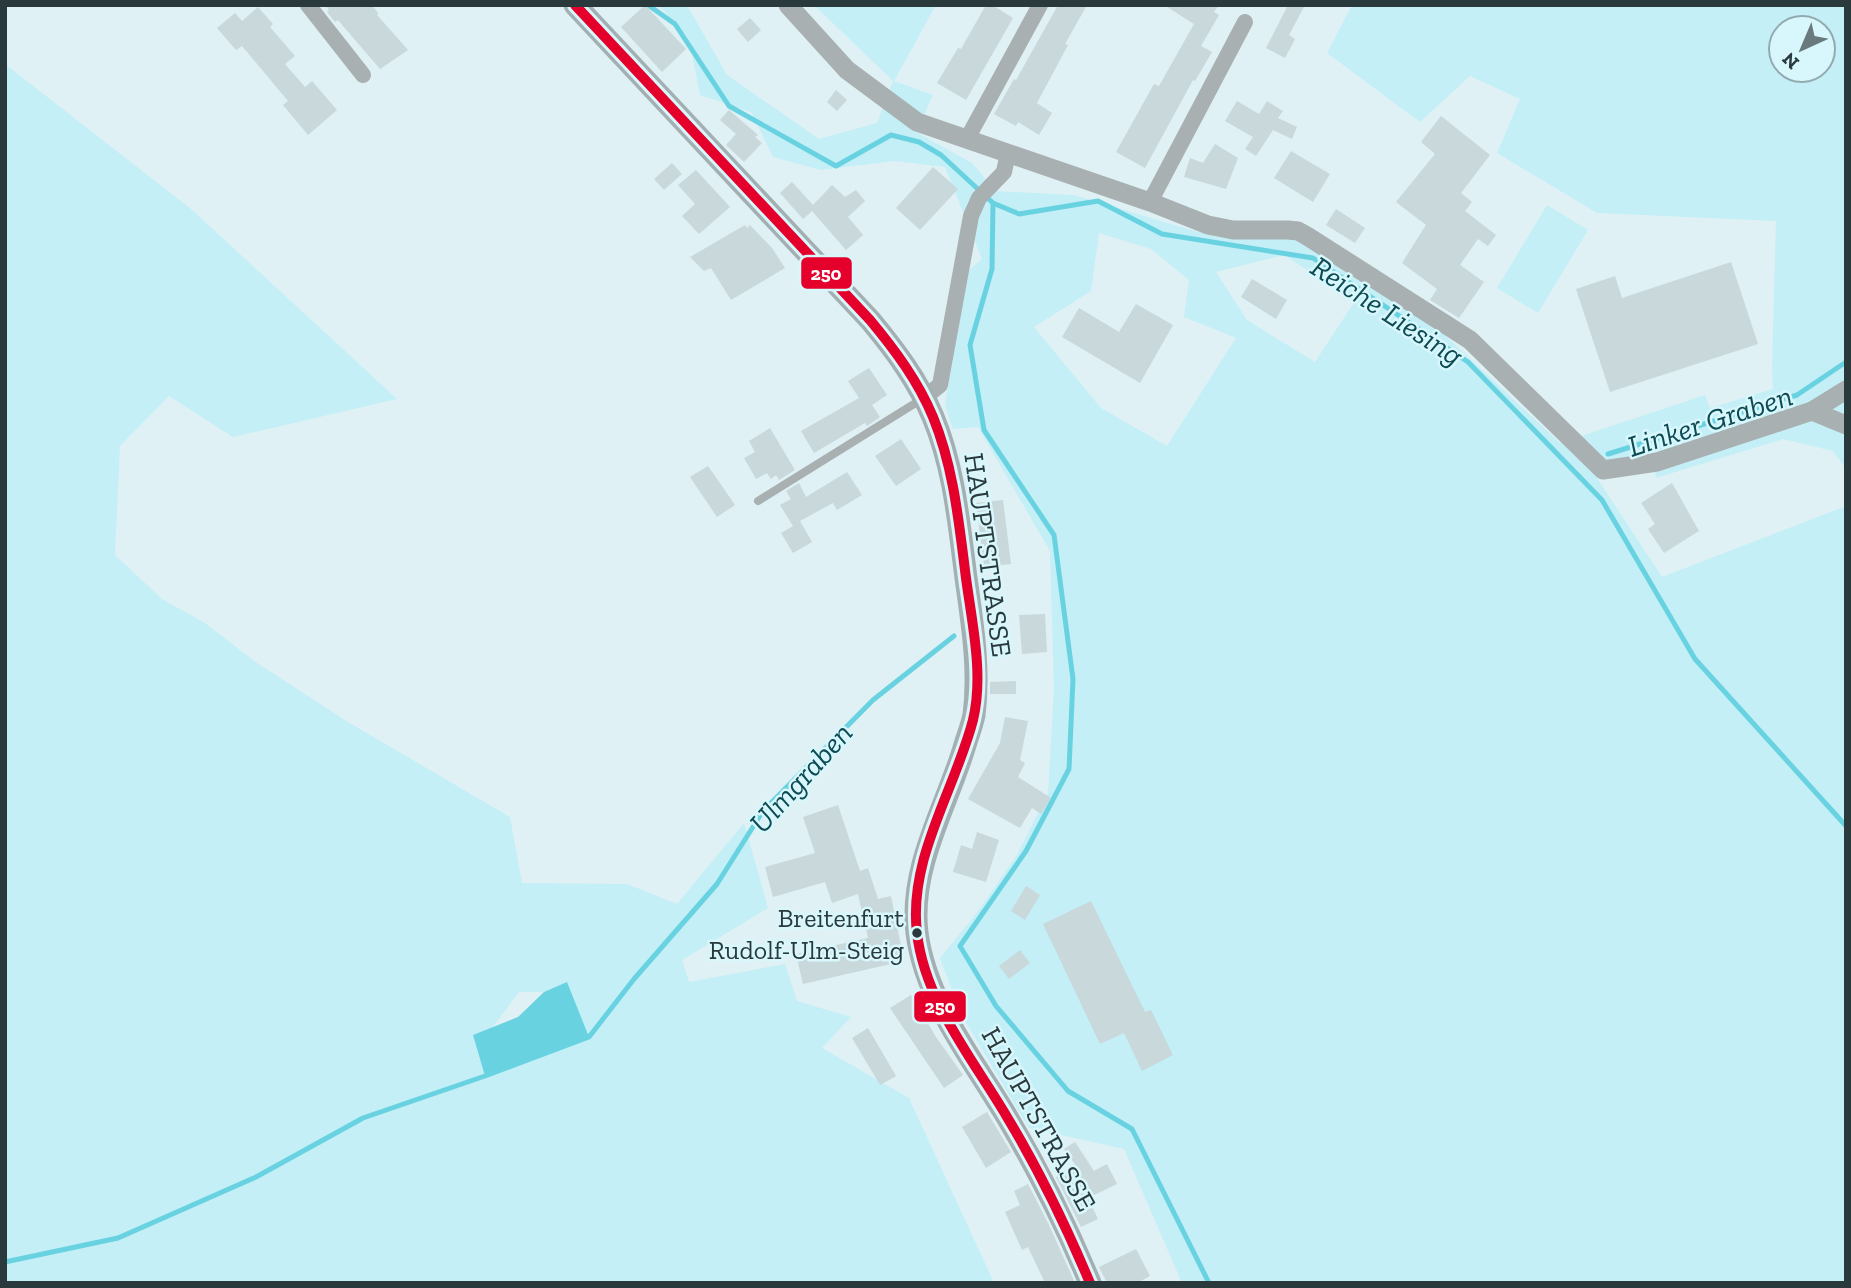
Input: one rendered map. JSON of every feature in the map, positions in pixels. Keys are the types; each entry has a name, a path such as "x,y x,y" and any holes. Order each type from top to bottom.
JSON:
{"main road":[{"name":"HAUPTSTRASSE","path":"575,5 851,297 889,343 924,398 940,436 957,512 975,651 974,715 959,765 925,854 917,901 917,931 922,960 931,988 946,1017 1039,1172 1067,1227 1090,1283"}],"street":[{"path":"308,5 363,75"},
{"path":"788,5 847,70 917,122 1223,229 1288,230 1307,236 1470,340 1603,470 1657,461 1812,411 1846,390"},
{"path":"967,139 1040,5"},
{"path":"1150,202 1245,22"},
{"path":"924,398 940,385 971,216 979,198 1004,172 1008,153"},
{"path":"1812,411 1846,425"}],"lane":[{"path":"758,501 924,398"}],"shaded area":[{"path":"659,5 687,5 727,75 819,139 877,123 893,81 814,5 936,5 894,81 933,95 916,132 972,163 996,191 1074,195 1198,232 1296,236 1433,324 1560,443 1705,395 1710,408 1773,389 1776,221 1597,213 1497,153 1520,99 1470,76 1420,122 1327,53 1352,5 1846,5 1846,469 1833,451 1783,439 1656,478 1651,454 1597,478 1662,577 1846,506 1846,1283 1182,1283 1124,1149 1029,1128 962,1016 940,958 976,914 1017,855 1048,793 1054,689 1050,551 978,427 953,429 945,405 967,272 982,259 945,167 895,161 821,170 773,157 751,112 700,95 689,39","holes":["1099,233 1151,249 1189,280 1184,317 1236,338 1167,446 1101,408 1034,327 1091,291","1284,255 1355,301 1315,362 1247,320 1216,272"]},
{"path":"5,64 191,209 397,399 233,437 169,396 120,446 115,555 162,599 205,623 257,663 348,722 510,817 522,883 627,884 677,904 744,823 768,908 682,960 689,982 785,964 797,1001 851,1017 822,1048 909,1098 994,1283 5,1283","holes":["567,983 477,1048 519,992 544,992"]},
{"path":"1547,205 1588,230 1538,313 1497,288"}],"water":[{"path":"567,982 589,1037 485,1076 473,1035 518,1017 544,992"}],"building":[{"path":"325,5 372,5 377,15 408,50 380,69 338,20 335,22"},
{"path":"645,5 686,49 662,72 621,27"},
{"path":"986,5 992,5 1013,18 966,100 937,83 958,48 961,49"},
{"path":"1058,5 1087,5 1037,103 1052,113 1039,135 1018,122 1016,126 994,114"},
{"path":"1164,5 1219,5 1214,12 1219,15 1201,46 1212,52 1195,81 1193,80 1145,168 1116,152 1154,84 1159,86 1194,24"},
{"path":"1288,5 1305,5 1289,35 1295,39 1285,58 1266,48"},
{"path":"258,7 273,24 270,27 295,56 285,64 305,87 312,81 337,110 308,135 283,105 288,101 242,46 236,50 217,28 235,13 242,21"},
{"path":"750,18 761,30 748,42 737,29"},
{"path":"836,90 847,100 837,111 827,102"},
{"path":"1237,101 1259,114 1267,101 1283,111 1278,118 1297,127 1292,139 1273,130 1256,156 1245,149 1253,137 1225,121"},
{"path":"729,110 758,135 755,137 762,143 744,162 726,145 736,134 720,120"},
{"path":"1441,116 1490,155 1461,193 1472,202 1465,211 1496,235 1488,246 1478,239 1460,265 1484,282 1459,318 1430,300 1437,289 1402,263 1426,225 1396,202 1435,154 1421,142"},
{"path":"1215,144 1238,158 1226,189 1184,177 1190,158 1203,163"},
{"path":"1291,151 1330,174 1313,202 1274,178"},
{"path":"672,163 682,174 664,190 654,179"},
{"path":"933,167 958,189 920,230 896,208"},
{"path":"696,170 730,207 699,234 682,216 695,204 678,185"},
{"path":"792,182 813,205 832,185 845,197 856,190 865,201 848,217 863,235 846,250 812,211 803,219 780,193"},
{"path":"1336,209 1365,228 1355,243 1326,225"},
{"path":"745,225 747,228 750,225 772,248 785,268 731,300 711,268 704,271 690,257"},
{"path":"1731,262 1758,344 1610,392 1576,289 1615,276 1622,298"},
{"path":"1252,279 1287,300 1276,319 1241,297"},
{"path":"1136,304 1173,325 1140,383 1062,337 1079,308 1119,332"},
{"path":"869,368 887,395 872,405 880,417 814,453 801,431 859,398 848,381"},
{"path":"770,428 795,470 779,480 776,475 771,479 767,473 756,479 744,458 755,452 749,441"},
{"path":"901,439 921,469 896,486 875,456"},
{"path":"708,466 735,505 717,517 690,477"},
{"path":"847,472 862,495 837,510 833,503 800,521 812,542 793,553 781,533 793,526 780,505 791,499 786,491 799,483 806,497"},
{"path":"1672,483 1699,531 1664,553 1648,529 1655,524 1641,503"},
{"path":"1003,500 1011,564 984,567 976,503"},
{"path":"1045,614 1047,652 1022,654 1019,615"},
{"path":"1016,681 1016,694 990,694 990,682"},
{"path":"1005,717 1028,721 1020,760 1025,763 1018,777 1051,798 1041,814 1032,808 1020,828 968,799 1000,743"},
{"path":"838,805 860,871 868,868 878,899 891,896 904,961 803,984 796,954 868,938 858,894 832,903 825,882 773,897 765,867 815,853 803,817"},
{"path":"977,832 999,840 986,882 953,872 961,845 972,849"},
{"path":"1026,886 1040,895 1025,920 1011,911"},
{"path":"1091,901 1145,1012 1151,1010 1173,1055 1142,1071 1124,1033 1100,1044 1043,924"},
{"path":"1020,950 1030,963 1009,979 999,966"},
{"path":"911,995 963,1075 944,1088 890,1008"},
{"path":"868,1028 896,1076 880,1085 852,1038"},
{"path":"987,1112 1011,1152 986,1168 962,1127"},
{"path":"1075,1142 1094,1171 1107,1164 1117,1184 1088,1198 1098,1219 1081,1227 1056,1177 1077,1167 1064,1149"},
{"path":"1028,1184 1075,1283 1045,1283 1028,1247 1022,1250 1005,1212 1020,1205 1014,1191"},
{"path":"1136,1249 1150,1276 1137,1283 1107,1283 1099,1267"}],"waterway":[{"name":"Reiche Liesing","path":"648,5 675,24 729,106 836,166 891,135 919,142 941,155 993,203 1019,214 1098,201 1162,234 1313,258 1468,362 1602,500 1695,659 1846,826"},
{"path":"993,203 992,269 970,345 984,430 1054,535 1073,679 1069,769 1026,851 960,946 996,1006 1068,1091 1132,1129 1209,1283"},
{"name":"Linker Graben","path":"1608,454 1797,395 1846,362"},
{"name":"Ulmgraben","path":"5,1262 118,1238 256,1177 363,1118 589,1037 634,979 717,884 763,811 873,700 954,636"}],"transit line":[{"name":"250","path":"575,5 870,320 905,366 933,417 955,496 974,631 977,685 973,720 926,851 919,878 917,933 922,958 940,1006 1030,1157 1062,1219 1090,1283"}],"place":[{"name":"Breitenfurt Rudolf-Ulm-Steig","path":"917,933"}]}
